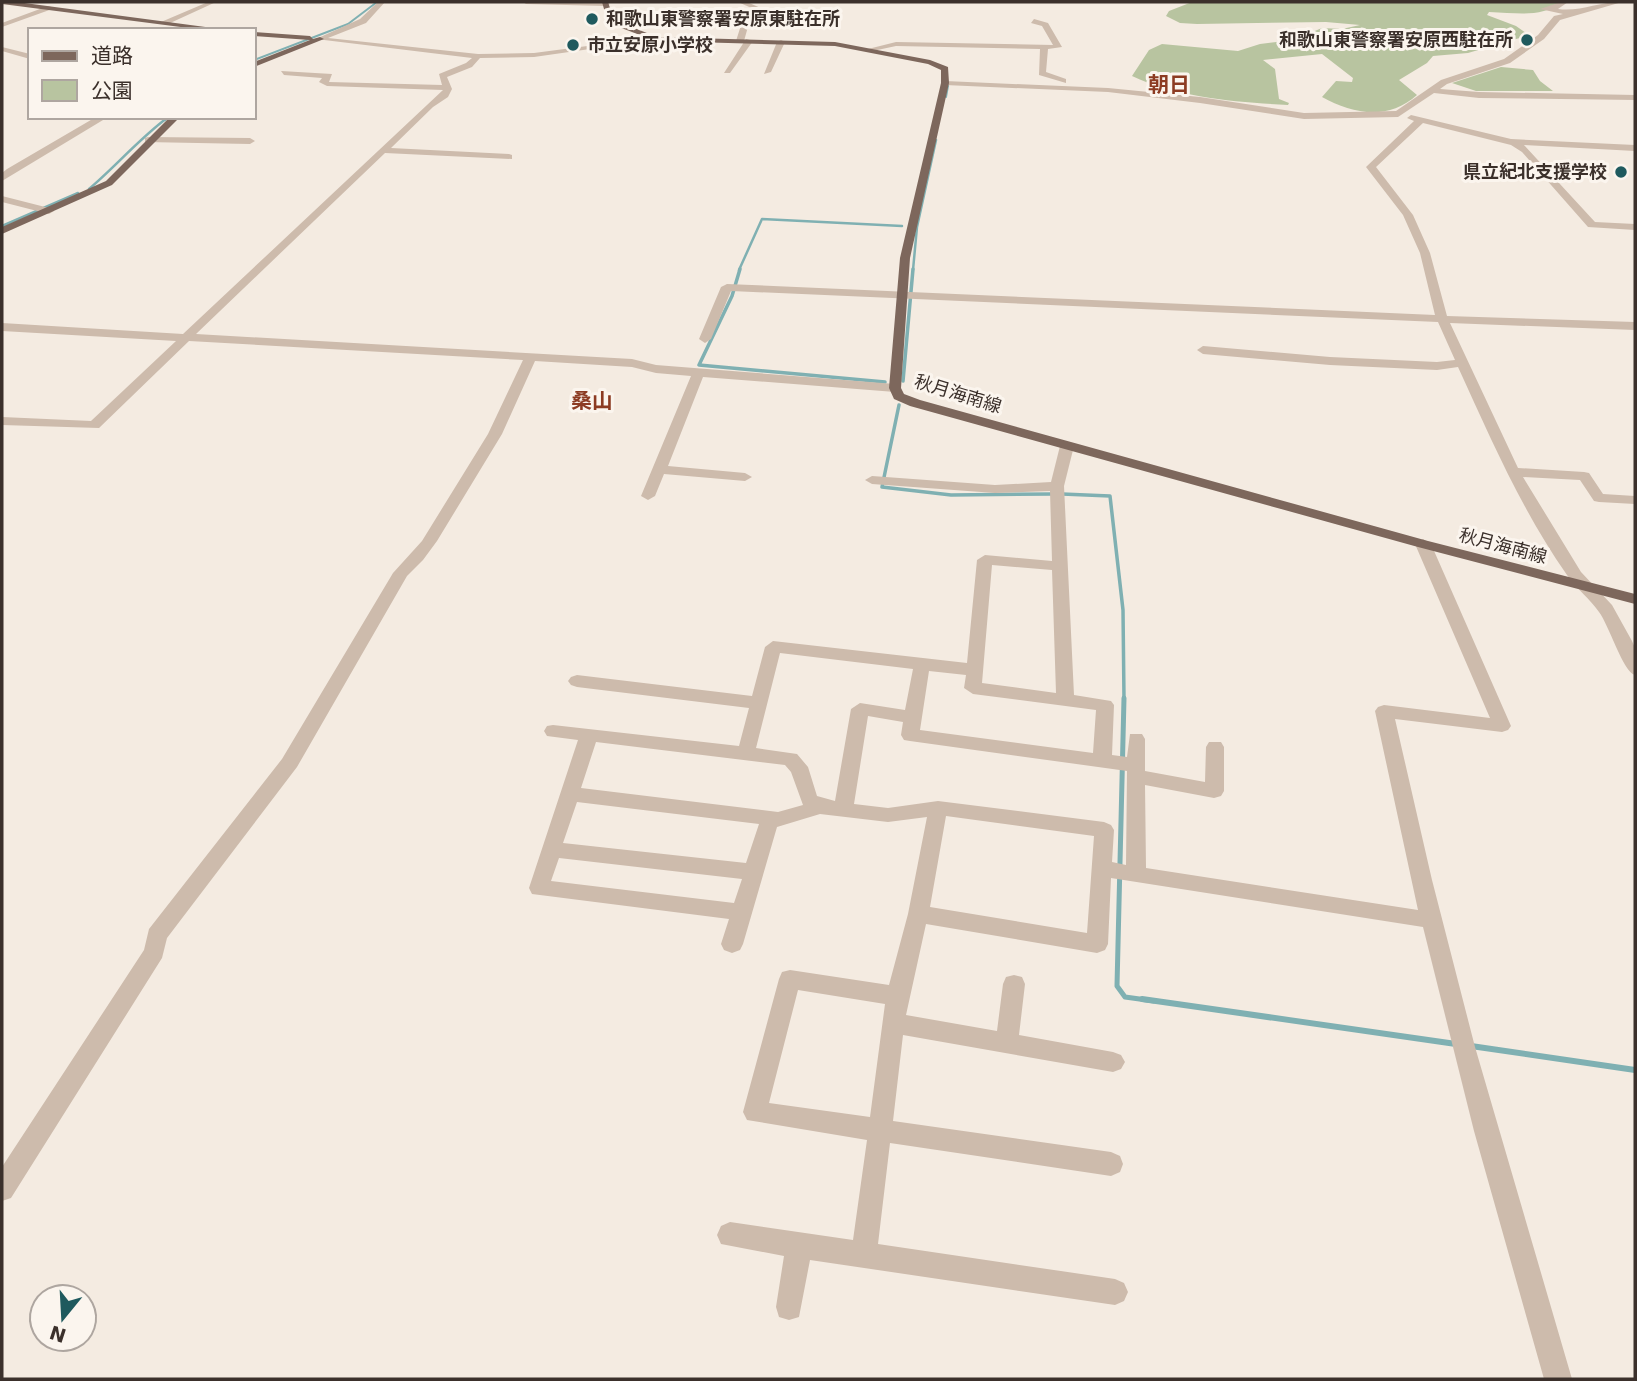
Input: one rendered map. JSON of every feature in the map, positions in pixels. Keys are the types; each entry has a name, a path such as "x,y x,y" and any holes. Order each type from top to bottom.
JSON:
{"main road":[{"path":"2,2 209,28"},
{"path":"606,3 609,17 615,24 656,39 835,44 940,65 945,69 945,83"},
{"path":"256,34 320,39"},
{"path":"256,64 320,39"},
{"name":"秋月海南線","path":"945,83 911,228 901,296 895,388 899,396 915,403 1067,446 1635,599"},
{"path":"2,231 109,183 121,173 148,140 174,119"}],"street":[{"path":"165,22 213,2"},
{"path":"320,39 363,21 382,2"},
{"path":"526,2 606,3"},
{"path":"727,71 745,41 746,22 761,10 741,2"},
{"path":"1564,2 1557,7 1544,9 1574,13"},
{"path":"1398,114 1429,90 1454,77 1507,61 1541,37 1557,18 1619,2"},
{"path":"2,25 51,8"},
{"path":"868,50 895,44 1058,47 1045,25 1034,21"},
{"path":"320,39 478,56 534,55 656,39"},
{"path":"767,72 781,42"},
{"path":"1044,48 1042,73 1076,87"},
{"path":"2,49 28,56"},
{"path":"2,421 94,425 430,105 445,95 447,88 442,76 469,65 478,56"},
{"path":"284,73 328,76 323,82 327,84 447,88"},
{"path":"945,83 1076,87 1212,101 1288,115 1339,117 1398,114 1511,142 1635,148"},
{"path":"1429,90 1479,95 1635,98"},
{"path":"2,178 86,124 99,119"},
{"path":"1420,121 1371,167 1408,215 1426,253 1442,319 1514,472 1542,524 1575,575 1606,608 1635,669"},
{"path":"148,140 250,141"},
{"path":"1511,142 1525,150 1592,225 1635,227"},
{"path":"384,150 509,157"},
{"path":"2,200 49,211"},
{"path":"705,339 727,287 1635,326"},
{"path":"2,327 632,363 656,369 895,388"},
{"path":"1203,350 1437,366 1463,363"},
{"path":"2,1189 154,952 156,935 290,762 401,573 418,557 429,541 495,434 530,358"},
{"path":"648,496 699,372"},
{"path":"1065,699 1056,486 1067,446"},
{"path":"659,469 745,477"},
{"path":"1514,472 1584,476 1599,498 1635,500"},
{"path":"872,480 995,489 1056,486"},
{"path":"1423,544 1502,726 1384,711 1430,920 1509,1218 1558,1379"},
{"path":"1059,566 985,560 973,688 1105,705 1102,761"},
{"path":"746,753 756,704 773,647 974,670"},
{"path":"922,664 910,735 1102,761 1214,791 1215,747"},
{"path":"577,681 756,704"},
{"path":"843,810 860,709 913,717"},
{"path":"553,731 746,753 796,763 810,802 820,807 888,816 938,808 1104,830 1097,944 918,914"},
{"path":"589,735 539,888 742,912"},
{"path":"1136,740 1136,874"},
{"path":"571,794 777,819"},
{"path":"732,944 769,822 820,807"},
{"path":"864,1255 897,996 918,914 938,808"},
{"path":"552,850 754,872"},
{"path":"1103,869 1430,920"},
{"path":"897,996 790,979 755,1112 1111,1164"},
{"path":"1007,1044 1014,984"},
{"path":"893,1023 1113,1062"},
{"path":"730,1235 1115,1292"},
{"path":"789,1307 799,1245"}],"green space":[{"path":"1192,2 1565,2 1537,12 1489,12 1487,15 1516,26 1526,33 1523,37 1468,53 1433,56 1427,63 1399,80 1417,95 1394,109 1370,112 1346,108 1322,97 1336,81 1352,82 1353,78 1322,54 1263,60 1275,69 1279,99 1289,103 1288,105 1188,94 1132,76 1149,50 1162,44 1238,51 1260,44 1293,40 1322,28 1342,29 1360,25 1326,22 1197,24 1180,23 1166,16 1169,11"},
{"path":"1501,67 1533,70 1540,81 1553,91 1476,91 1452,83"}],"waterway":[{"path":"256,59 348,24 377,2"},
{"path":"946,97 948,86"},
{"path":"89,189 166,119"},
{"path":"913,270 917,227 936,140"},
{"path":"2,226 78,193"},
{"path":"739,270 762,219 902,226"},
{"path":"740,269 732,296 699,365 885,382"},
{"path":"903,381 913,269"},
{"path":"899,405 882,487 951,495 1053,494"},
{"path":"1062,494 1110,496 1123,610 1124,698"},
{"path":"1124,698 1117,986 1125,997 1154,1001"},
{"path":"1142,999 1456,1044"},
{"path":"1471,1046 1635,1070"}],"place":[{"name":"和歌山東警察署安原東駐在所","path":"592,19"},
{"name":"和歌山東警察署安原西駐在所","path":"1527,40"},
{"name":"市立安原小学校","path":"573,45"},
{"name":"県立紀北支援学校","path":"1621,172"}],"district":[{"name":"朝日","path":"1169,85"},
{"name":"桑山","path":"592,401"}]}
